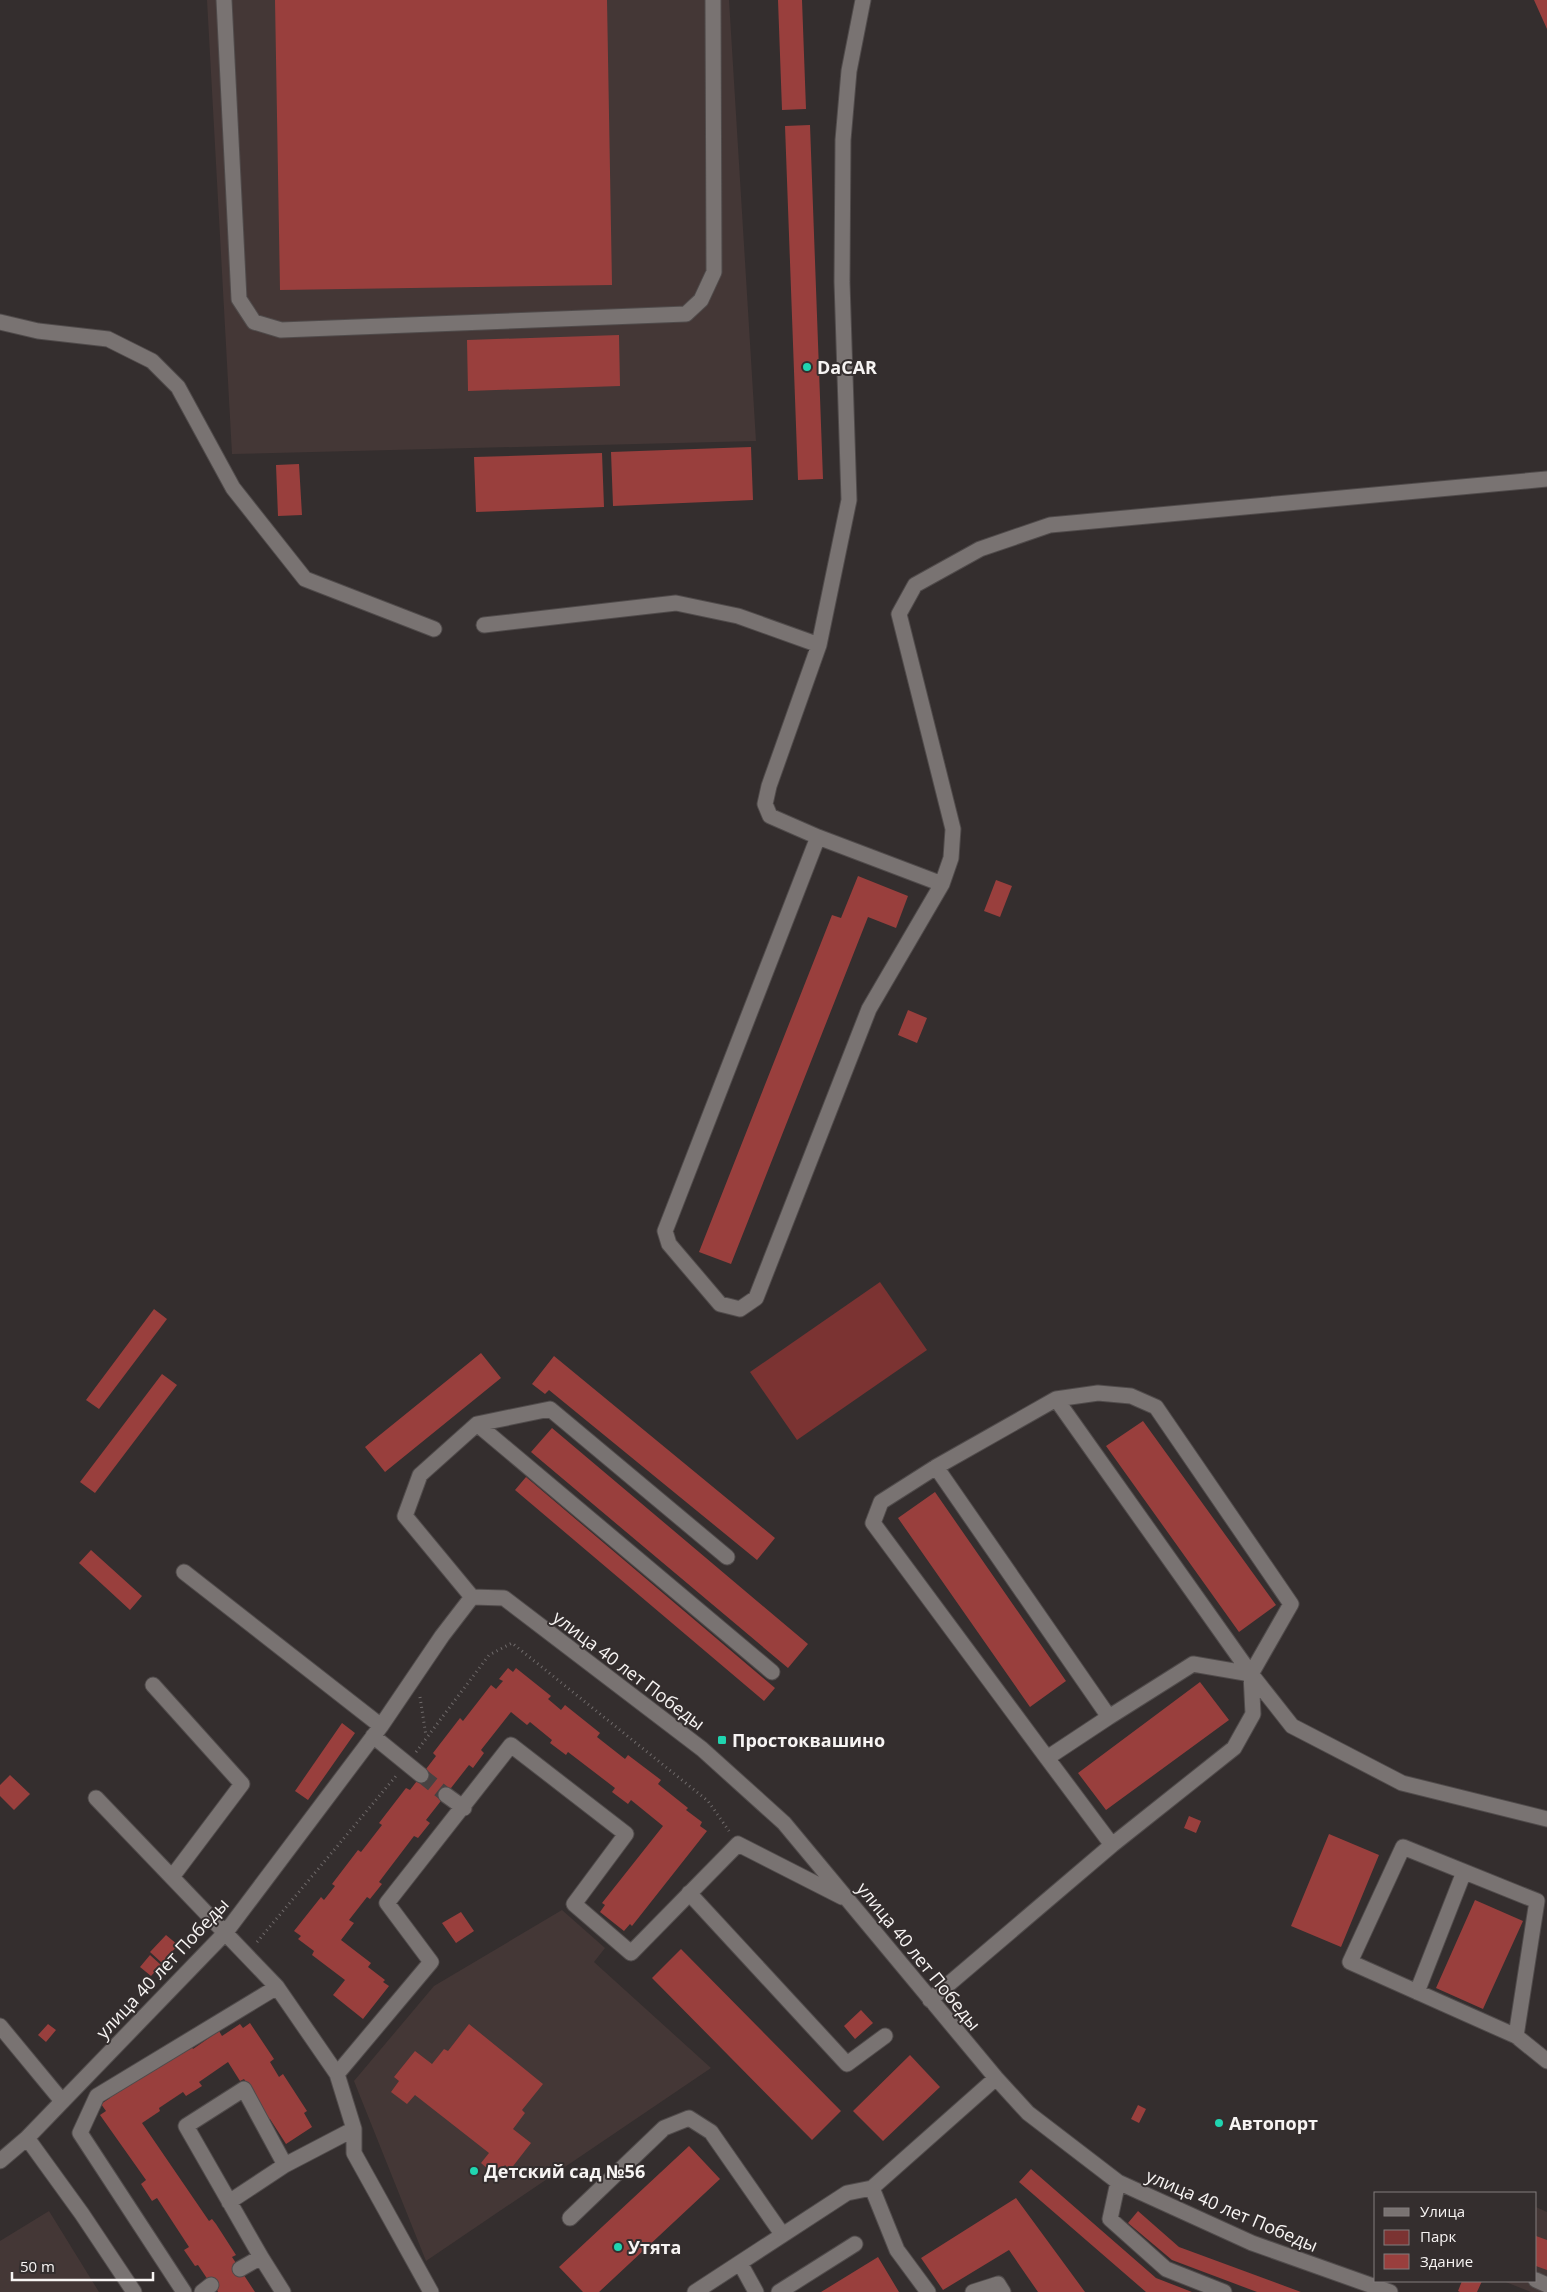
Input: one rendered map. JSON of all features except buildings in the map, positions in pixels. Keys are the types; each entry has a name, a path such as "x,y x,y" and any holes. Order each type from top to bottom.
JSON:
{"street":[{"path":"224,0 239,299 254,322 281,330 686,314 701,300 714,272 714,0"},
{"path":"864,0 850,71 843,140 842,282 849,500 818,645 769,786 765,804 770,816 818,837 942,884"},
{"path":"0,322 38,331 108,340 152,361 178,387 232,488 305,579 434,629"},
{"path":"818,837 665,1231 669,1244 720,1304 740,1308 756,1298 869,1009 942,884 951,858 954,829 900,614 915,585 980,549 1050,525 1547,479"},
{"path":"484,625 676,603 738,616 818,645"},
{"path":"930,2000 1112,1845 1234,1748 1254,1714 1251,1674 1291,1604 1156,1407 1131,1396 1098,1393 1056,1399 936,1467 881,1502 873,1523 1112,1845"},
{"path":"1056,1399 1251,1674 1292,1726 1402,1783 1547,1819"},
{"path":"472,1597 405,1516 420,1474 477,1424 550,1409 727,1557"},
{"path":"477,1424 772,1672"},
{"path":"936,1467 1109,1717"},
{"path":"184,1572 377,1731 421,1775"},
{"name":"улица 40 лет Победы","path":"0,2161 28,2138 226,1932 377,1731 442,1636 472,1597 504,1598 702,1749 784,1823 930,2000 1028,2113 1118,2182 1252,2243 1390,2292"},
{"path":"1047,1758 1193,1664 1251,1674"},
{"path":"153,1685 242,1784 172,1877"},
{"path":"337,2074 432,1962 387,1903 464,1808 511,1745 626,1834 574,1904 631,1953 738,1844 848,1900"},
{"path":"446,1795 464,1808"},
{"path":"96,1798 277,1987 337,2074 354,2129 354,2154 430,2292"},
{"path":"1516,2036 1537,1901 1403,1847 1350,1962 1516,2036 1547,2061"},
{"path":"1417,1992 1464,1872"},
{"path":"689,1893 847,2064 885,2036"},
{"path":"184,2292 80,2133 97,2096 277,1987"},
{"path":"0,2026 62,2101"},
{"path":"695,2292 846,2192 872,2188 996,2078"},
{"path":"283,2292 186,2126 244,2089 286,2165"},
{"path":"570,2218 664,2128 689,2118 711,2132 782,2234"},
{"path":"229,2202 286,2165 354,2129"},
{"path":"28,2138 134,2292"},
{"path":"1118,2182 1110,2219 1166,2269 1224,2292"},
{"path":"872,2188 897,2250 928,2292"},
{"path":"779,2292 854,2244"},
{"path":"240,2269 261,2257"},
{"path":"740,2263 756,2292"},
{"path":"974,2292 998,2284 1003,2292"}],"path":[{"path":"419,1694 426,1736"}],"shaded area":[{"path":"207,0 729,0 756,441 232,454"},
{"name":"Детский сад №56","path":"562,1910 605,1948 594,1962 711,2068 426,2261 354,2081 434,1986"},
{"path":"1537,2207 1547,2212 1547,2292 1531,2292 1506,2282 1537,2282"},
{"path":"49,2211 99,2292 0,2292 0,2241"}],"green space":[{"path":"880,1282 927,1350 797,1440 750,1372"}],"tunnel":[{"path":"421,1775 446,1795"}],"place":[{"name":"DaCAR","path":"807,367"},
{"name":"Простоквашино","path":"722,1740"},
{"name":"Автопорт","path":"1219,2123"},
{"name":"Детский сад №56","path":"474,2171"},
{"name":"Утята","path":"618,2247"}]}
